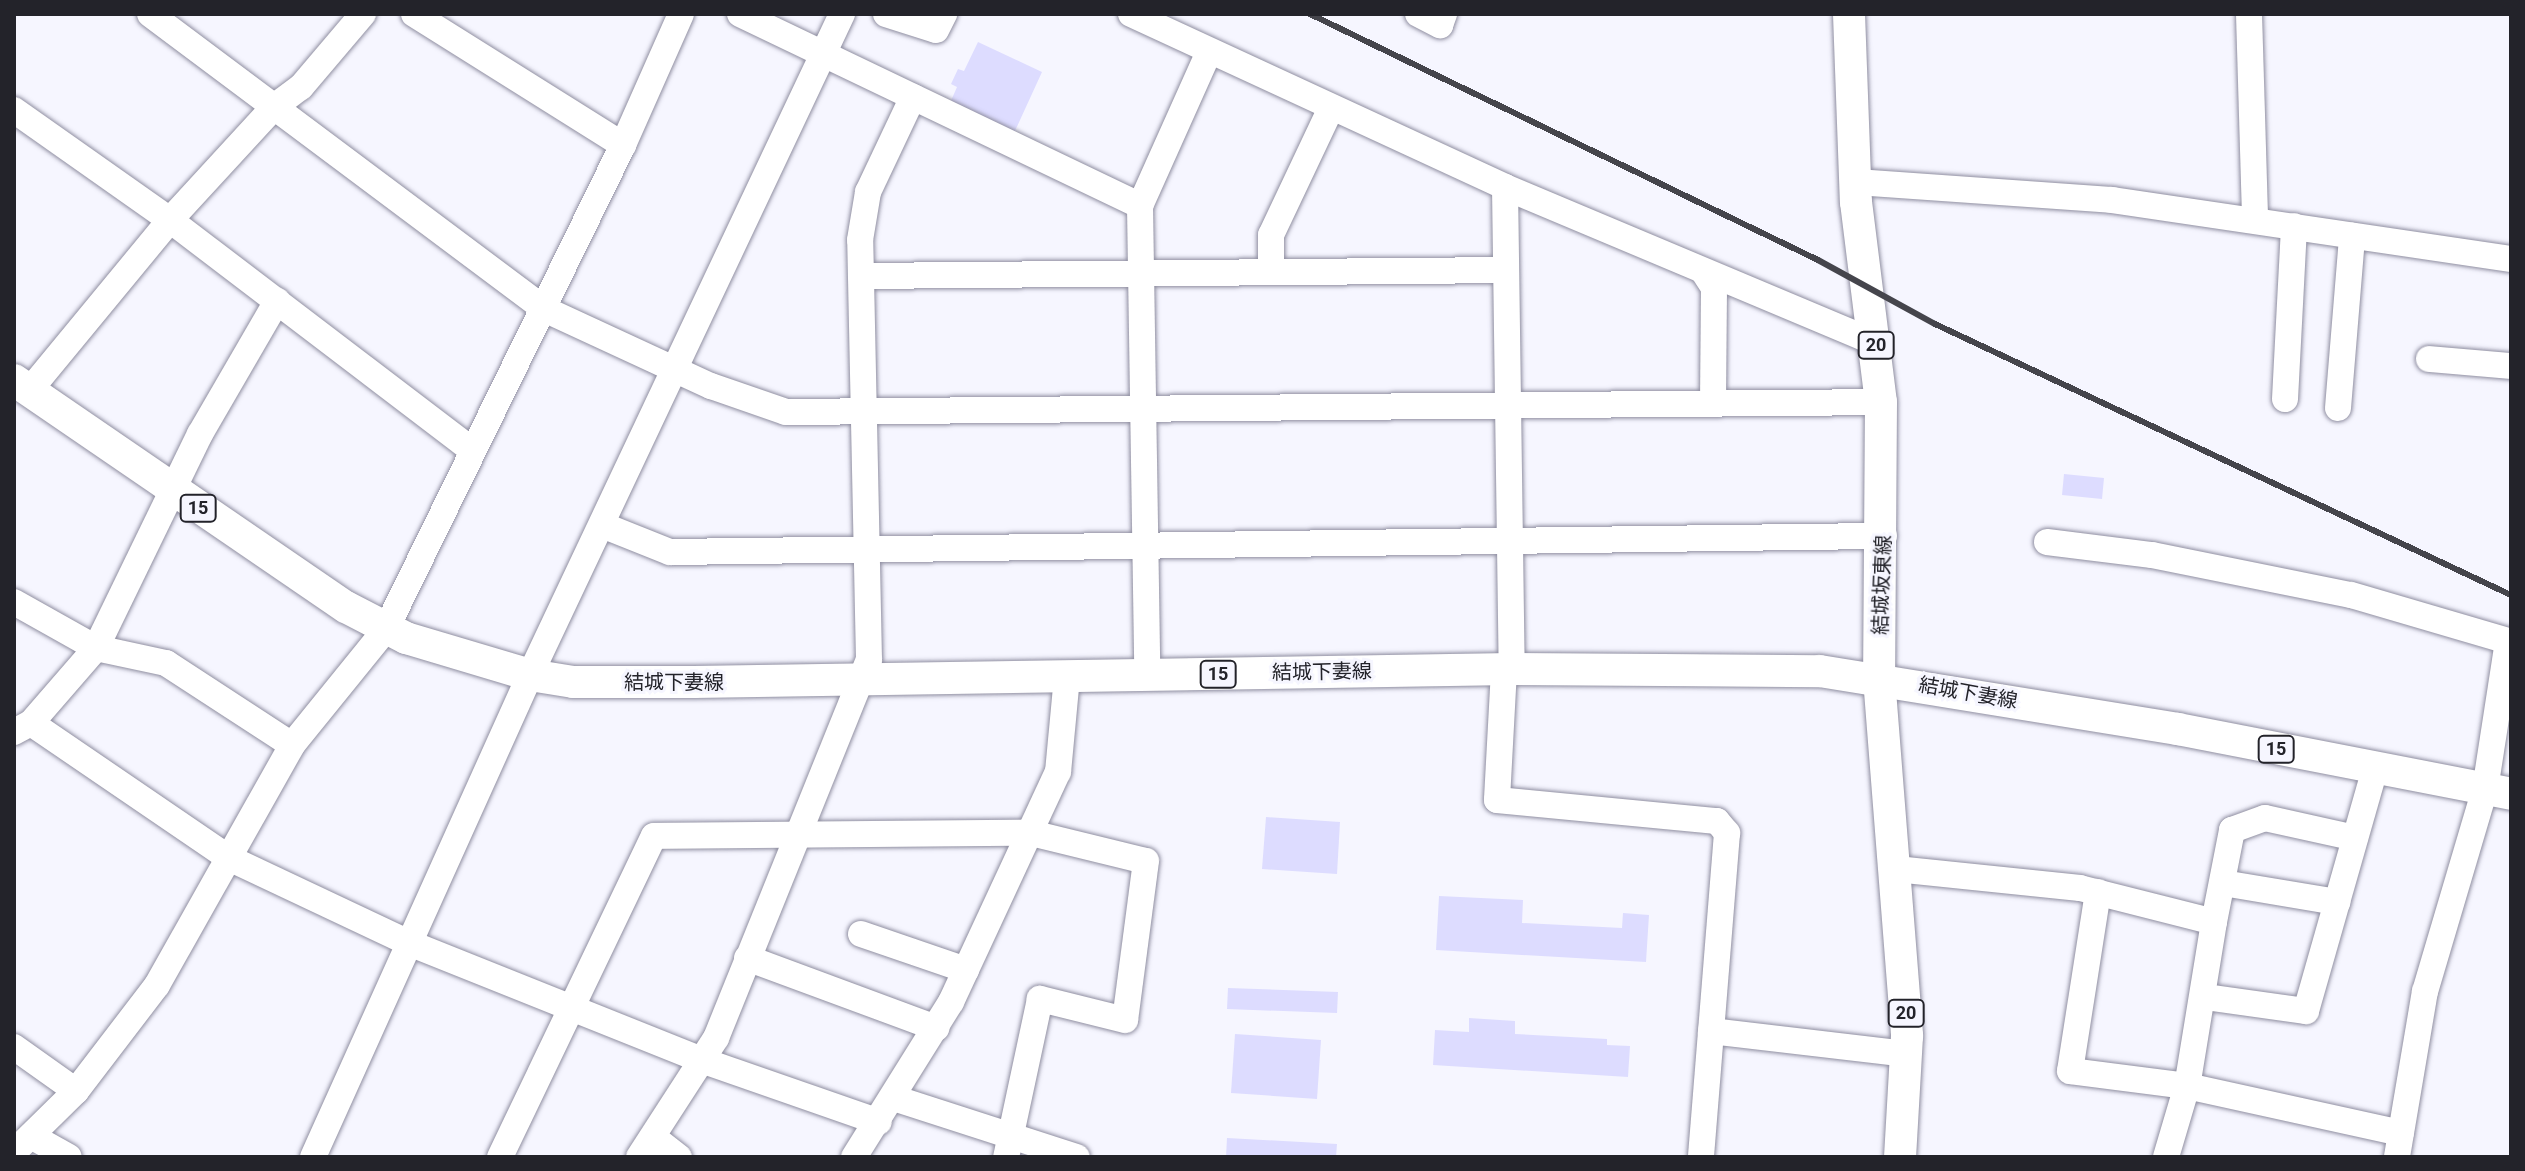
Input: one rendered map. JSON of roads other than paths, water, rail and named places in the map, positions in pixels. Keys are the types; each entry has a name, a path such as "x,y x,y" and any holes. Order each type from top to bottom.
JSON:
{"main road":[{"name":"結城坂東線","path":"1849,14 1855,182 1881,402 1884,536 1879,678 1908,1054 1900,1157"},
{"name":"結城下妻線","path":"21,386 172,491 386,629 530,675 593,682 863,681 1508,670 1820,671 1879,678 2498,792"}],"street":[{"path":"150,14 544,309 677,370 772,408 863,413 1144,406 1881,402"},
{"path":"21,386 274,107 301,87 363,14"},
{"path":"414,14 623,145"},
{"path":"22,1144 76,1091 157,985 292,745 386,629 471,449 544,309 623,145 681,14"},
{"path":"740,14 1140,206"},
{"path":"886,14 936,30 944,14"},
{"path":"1131,14 1505,187 1876,343"},
{"path":"1418,14 1440,25 1444,14"},
{"path":"2249,14 2255,220"},
{"path":"313,1157 530,675 677,370 822,54 844,16"},
{"path":"1147,675 1140,206 1209,52"},
{"path":"679,1157 646,1147 704,1061 795,833 863,681 869,660 861,276 868,192 913,97"},
{"path":"1271,270 1271,235 1331,108"},
{"path":"14,110 170,220 471,449"},
{"path":"1855,182 1995,188 2255,220 2511,259"},
{"path":"1505,187 1510,538 1508,670 1497,800 1717,821 1727,833 1701,1157"},
{"path":"2285,399 2294,226"},
{"path":"2338,408 2352,236"},
{"path":"861,276 1141,270 1506,270"},
{"path":"1703,271 1714,288 1713,401"},
{"path":"277,301 172,491 96,648 22,728 229,858 409,943 704,1061 879,1122"},
{"path":"2429,359 2511,366"},
{"path":"602,525 670,552 1510,538 1884,536"},
{"path":"2047,542 2152,555 2351,595 2508,641 2498,792 2425,991 2399,1145 2187,1086 2070,1071 2098,892"},
{"path":"14,602 96,648 166,663 292,745"},
{"path":"854,1157 936,1028 1031,833 1058,772 1067,676"},
{"path":"2205,997 2306,1011 2375,769"},
{"path":"2166,1157 2187,1086 2205,997 2214,922 2232,830 2265,818 2355,838"},
{"path":"500,1157 654,836 795,833 1031,833 1146,861 1125,1020 1040,999 1008,1147"},
{"path":"1896,869 2098,892 2214,922"},
{"path":"2223,883 2337,902"},
{"path":"861,934 966,970"},
{"path":"747,958 936,1028"},
{"path":"1711,1031 1908,1054"},
{"path":"14,1047 76,1091"},
{"path":"894,1098 1008,1147 1077,1157"},
{"path":"22,1144 69,1157"}],"railway":[{"path":"1310,14 1818,260 1935,324 2511,595"}]}
